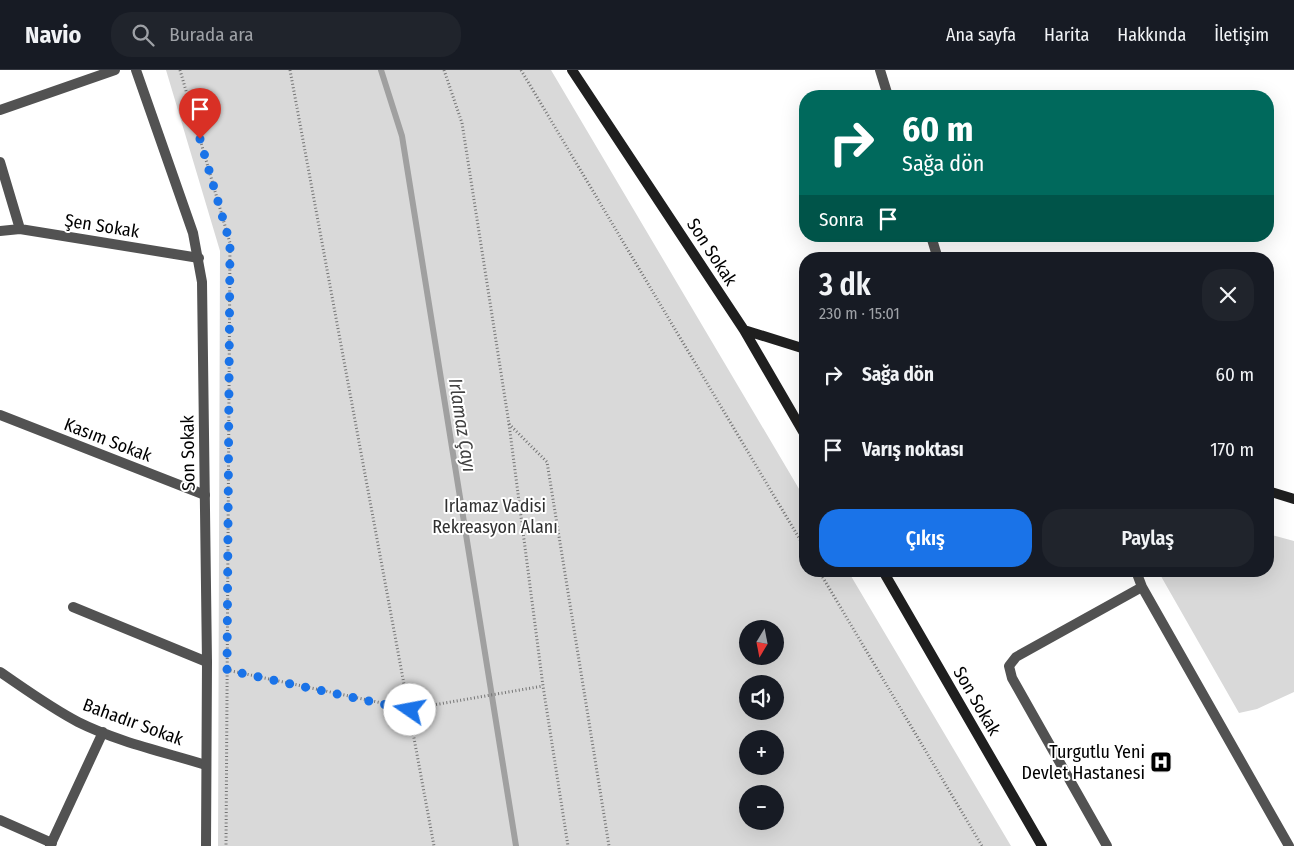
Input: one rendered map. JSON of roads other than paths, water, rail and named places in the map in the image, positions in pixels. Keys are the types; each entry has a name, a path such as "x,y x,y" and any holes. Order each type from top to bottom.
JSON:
{"main road":[{"name":"Son Sokak","path":"572,70 744,330 799,425"},
{"name":"Son Sokak","path":"582,70 586,91"},
{"path":"744,330 799,347"},
{"path":"1274,493 1294,499"},
{"name":"Son Sokak","path":"886,577 1042,846"}],"street":[{"path":"0,110 115,70"},
{"name":"Son Sokak","path":"136,70 193,233 202,282 207,662 206,846"},
{"path":"880,70 886,90"},
{"path":"0,162 20,229"},
{"name":"Şen Sokak","path":"0,231 20,229 199,258"},
{"name":"Kasım Sokak","path":"0,415 205,496"},
{"path":"1138,577 1142,587 1289,846"},
{"path":"1107,846 1012,678 1009,666 1016,657 1142,587"},
{"path":"73,606 207,662"},
{"name":"Bahadır Sokak","path":"0,672 57,710 79,722 103,732 206,764"},
{"path":"0,820 51,844 103,732"}],"waterway":[{"name":"Irlamaz Çayı","path":"381,70 402,136 516,846"}],"place":[{"name":"Turgutlu Yeni Devlet Hastanesi","path":"1161,762"}],"park label":[{"name":"Irlamaz Vadisi Rekreasyon Alanı","path":"495,516"}]}
